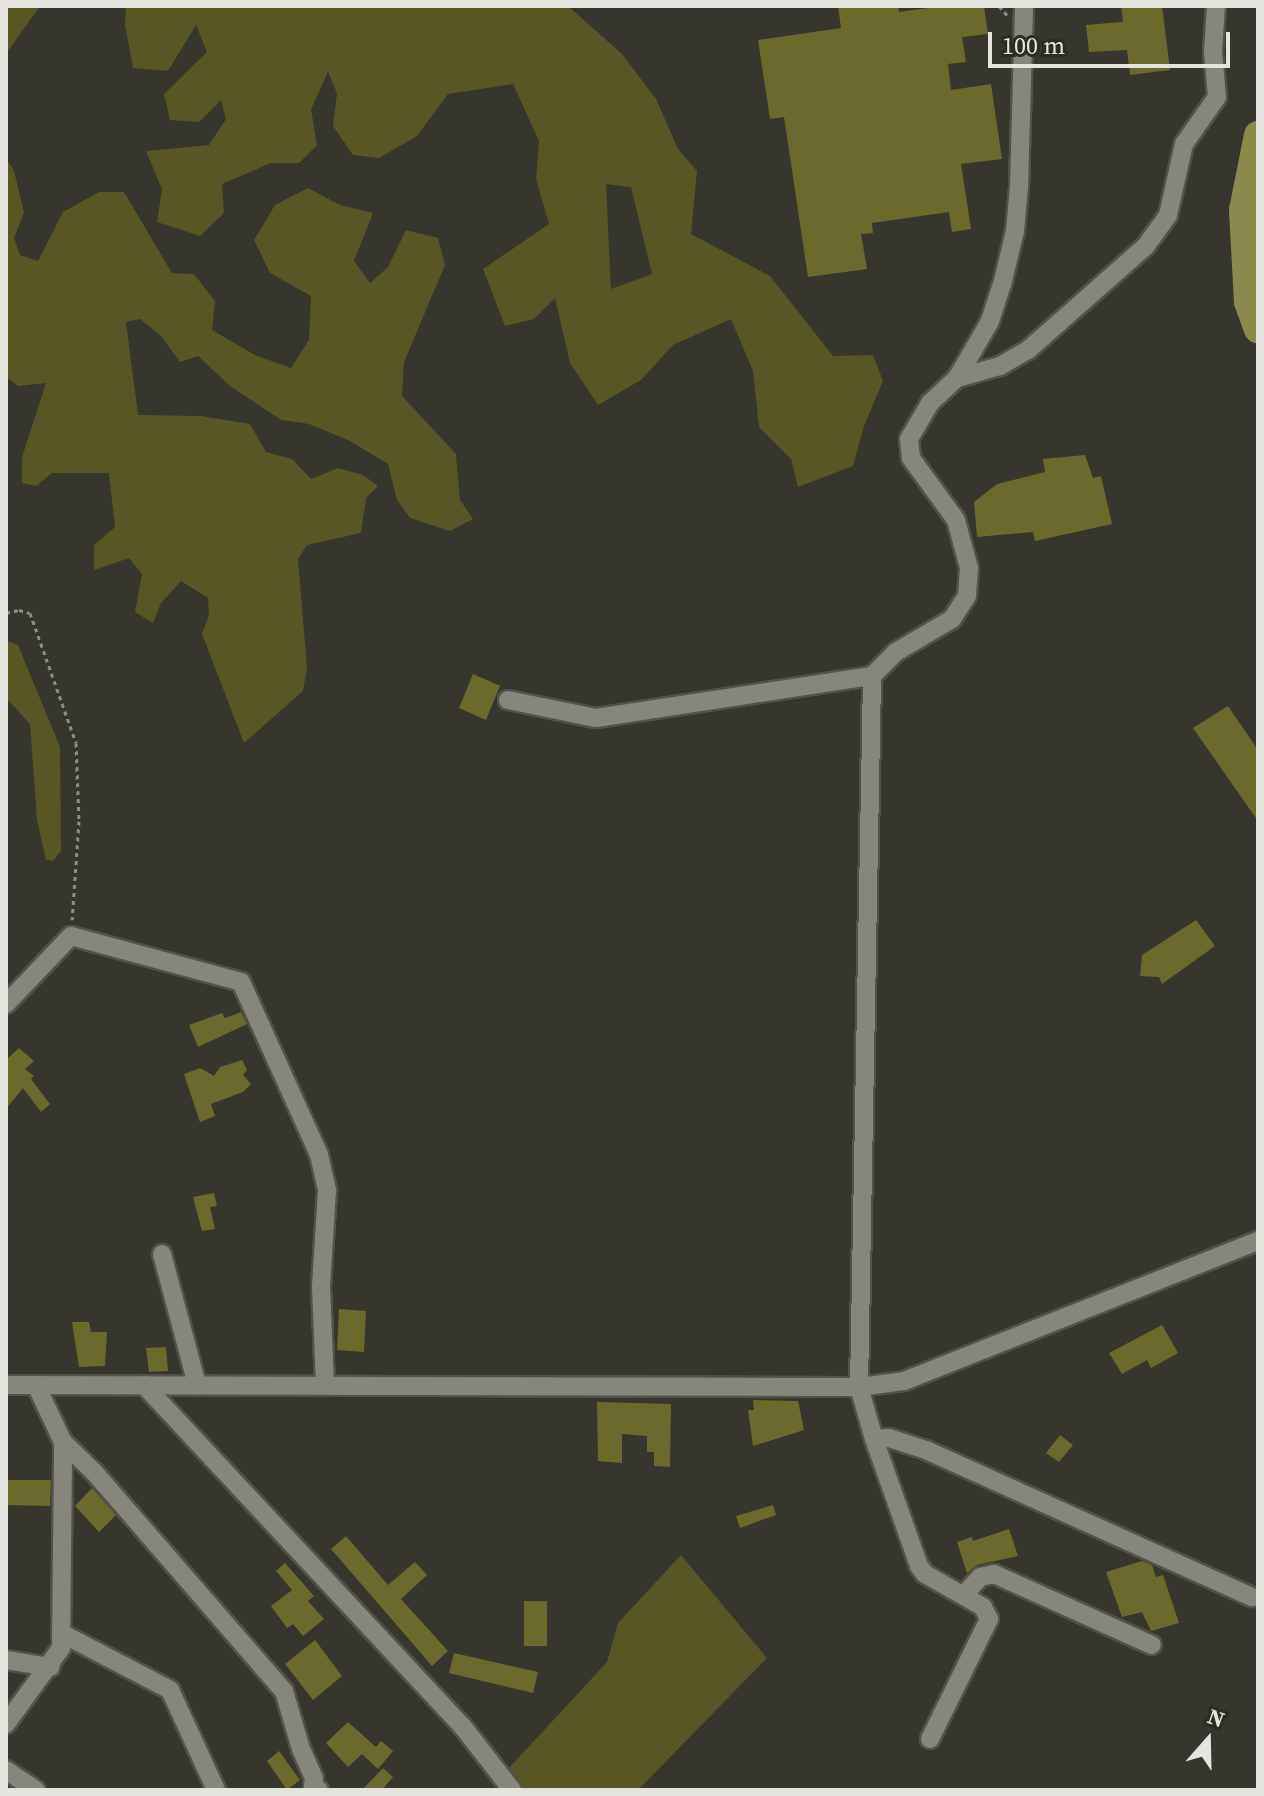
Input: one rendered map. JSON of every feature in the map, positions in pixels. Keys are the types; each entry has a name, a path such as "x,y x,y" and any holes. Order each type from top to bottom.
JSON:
{"street":[{"path":"508,700 596,718 872,676 896,652 952,619 967,596 969,568 956,520 911,458 909,439 930,403 957,378 990,321 1015,231 1024,6"},
{"path":"957,378 1000,366 1028,350 1145,247 1168,215 1184,144 1217,97 1213,51 1216,6"},
{"path":"872,676 859,1387 919,1566 925,1574 964,1595 987,1612 988,1627 958,1677 930,1739"},
{"path":"6,1004 71,936 241,982 319,1155 327,1191 321,1286 325,1385"},
{"path":"6,1385 859,1387 904,1381 1258,1241"},
{"path":"162,1254 197,1385"},
{"path":"36,1385 63,1442 94,1472 284,1691 301,1749 314,1778 314,1789"},
{"path":"144,1385 463,1727 512,1790"},
{"path":"874,1439 889,1438 926,1450 1252,1597"},
{"path":"6,1724 61,1648 63,1442"},
{"path":"964,1595 980,1577 994,1574 1152,1645"},
{"path":"63,1634 170,1690 216,1790"},
{"path":"6,1660 50,1667"},
{"path":"6,1770 36,1790"}],"path":[{"path":"6,613 19,610 30,613 76,743 79,821 71,936"}],"shaded area":[{"path":"6,6 40,6 6,54"},
{"path":"126,6 568,6 622,54 656,99 678,149 697,171 691,234 770,276 833,356 873,355 883,381 864,426 853,466 798,487 791,459 759,427 753,371 731,319 673,345 641,380 598,405 570,363 555,298 534,319 505,326 483,269 549,224 536,179 539,141 513,84 448,94 417,136 379,158 353,155 333,126 337,93 328,72 311,109 317,145 299,163 271,163 222,184 224,213 200,236 157,222 162,189 146,151 209,145 226,119 221,100 199,122 170,120 164,94 207,52 196,25 168,71 133,68 125,25","holes":["606,184 631,187 652,274 611,289"]},
{"path":"6,158 14,171 24,212 14,238 20,255 38,261 63,212 99,192 124,192 172,273 194,274 215,301 212,330 255,355 291,368 309,340 311,296 270,273 254,240 275,205 308,188 340,205 373,213 354,261 370,283 388,267 406,230 438,238 445,265 404,362 402,396 456,454 460,500 473,519 450,531 410,518 397,500 388,464 350,441 309,424 281,420 230,386 198,356 180,362 161,336 140,319 126,322 138,415 201,416 250,424 266,452 292,459 311,479 338,468 363,475 378,486 366,498 361,533 307,545 298,559 307,668 303,691 244,743 202,634 209,615 208,598 181,581 161,603 153,623 135,612 142,574 129,558 94,570 94,545 115,527 109,473 52,473 36,486 22,483 22,457 46,383 18,386 6,377"},
{"path":"6,640 18,645 60,747 61,851 53,861 46,860 37,820 30,724 6,698"},
{"path":"681,1555 767,1658 638,1790 522,1790 509,1768 607,1662 618,1623"}],"building":[{"path":"838,6 898,6 899,12 943,6 984,6 988,34 962,37 966,62 948,64 951,90 991,84 1002,159 961,164 971,229 952,232 949,212 872,223 873,233 861,234 867,269 808,277 784,117 770,119 758,40 841,28"},
{"path":"1121,6 1162,6 1170,70 1130,75 1127,50 1089,52 1086,25 1123,22"},
{"path":"1085,455 1093,478 1101,476 1112,524 1035,541 1033,532 977,537 974,502 997,484 1045,472 1043,459"},
{"path":"473,674 500,686 486,720 459,708"},
{"path":"1228,706 1258,750 1258,821 1193,728"},
{"path":"1196,920 1215,946 1162,984 1159,977 1140,976 1142,955"},
{"path":"241,1012 247,1024 198,1047 189,1025 222,1013 225,1018"},
{"path":"19,1048 34,1061 25,1069 34,1076 31,1079 50,1104 41,1112 23,1088 6,1109 6,1060"},
{"path":"242,1060 247,1070 243,1075 251,1084 243,1092 211,1104 215,1116 200,1122 184,1074 200,1068 214,1076 220,1067"},
{"path":"214,1193 217,1206 210,1207 215,1229 202,1231 193,1197"},
{"path":"339,1309 366,1311 364,1352 337,1350"},
{"path":"72,1322 89,1322 91,1332 107,1332 105,1366 79,1367"},
{"path":"1162,1325 1178,1353 1151,1368 1147,1360 1122,1374 1109,1353"},
{"path":"166,1347 168,1371 149,1372 146,1348"},
{"path":"753,1400 798,1401 804,1430 753,1446 748,1410 754,1410"},
{"path":"597,1402 671,1404 670,1467 654,1466 654,1452 647,1452 647,1436 622,1434 622,1463 598,1461"},
{"path":"1060,1435 1073,1445 1059,1462 1046,1453"},
{"path":"6,1480 51,1480 50,1506 6,1505"},
{"path":"92,1488 116,1515 99,1532 75,1506"},
{"path":"773,1505 776,1515 740,1528 736,1516"},
{"path":"1009,1529 1018,1556 977,1565 967,1573 957,1542 972,1537 973,1541"},
{"path":"346,1536 388,1585 415,1562 427,1575 401,1599 448,1651 432,1666 331,1549"},
{"path":"1142,1561 1152,1565 1156,1577 1163,1575 1179,1623 1151,1631 1142,1612 1122,1617 1106,1572"},
{"path":"285,1563 314,1596 308,1601 324,1619 303,1636 293,1624 287,1628 271,1606 292,1590 276,1571"},
{"path":"524,1601 547,1601 547,1646 524,1646"},
{"path":"315,1640 342,1676 313,1700 285,1664"},
{"path":"454,1653 538,1672 533,1693 449,1673"},
{"path":"348,1722 376,1747 381,1741 393,1751 378,1769 362,1754 348,1767 326,1743"},
{"path":"279,1751 300,1780 287,1790 267,1761"},
{"path":"383,1768 393,1777 382,1790 362,1790"}],"waterway":[{"path":"1258,135 1243,210 1248,302 1258,329"}]}
